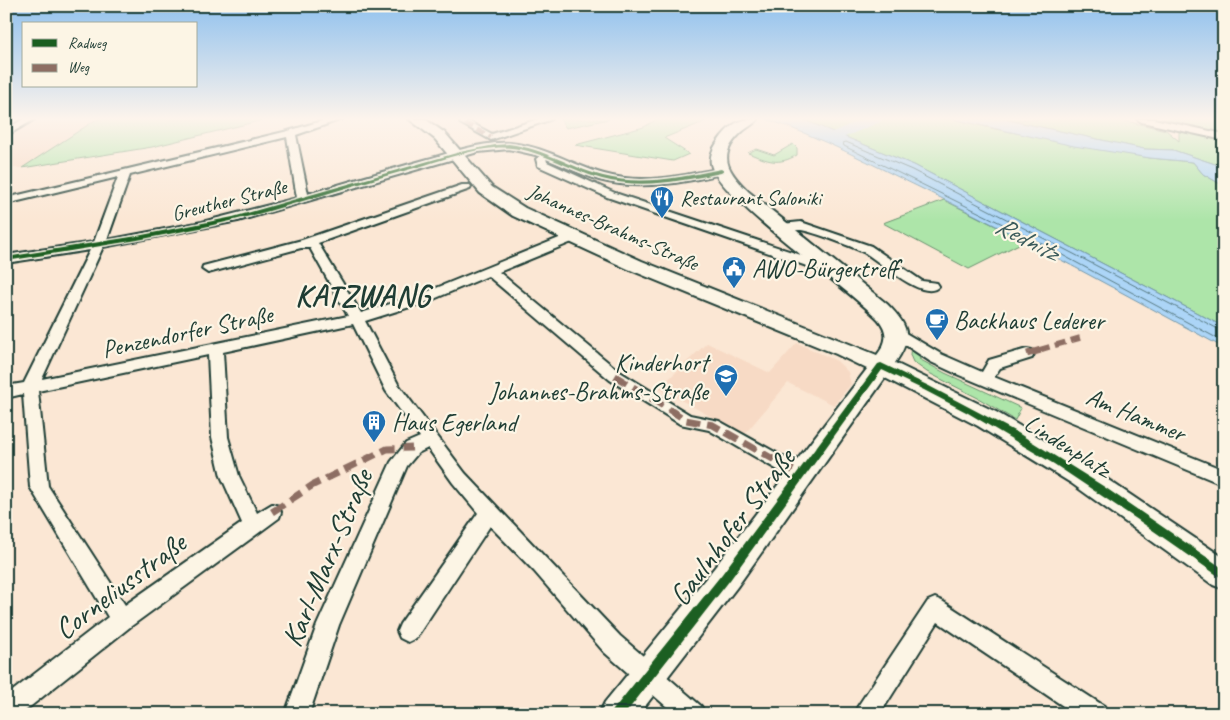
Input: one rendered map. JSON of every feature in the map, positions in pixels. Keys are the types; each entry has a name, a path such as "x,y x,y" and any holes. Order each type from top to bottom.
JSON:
{"main road":[{"path":"720,153 718,160 721,171 736,190 880,309 894,325 897,333"},
{"name":"Johannes-Brahms-Straße","path":"456,155 479,183 525,215 700,293 881,366"},
{"name":"Gaulnhofer Straße","path":"617,714 726,577 801,476 896,346 897,333"},
{"name":"Lindenplatz","path":"881,366 962,406 1045,453 1118,500 1224,575"}],"street":[{"path":"6,201 209,153"},
{"path":"294,153 303,200"},
{"name":"Johannes-Brahms-Straße","path":"456,155 463,153"},
{"name":"Johannes-Brahms-Straße","path":"538,153 600,176 639,182 661,182 721,171"},
{"name":"Greuther Straße","path":"6,259 194,228 303,200 392,172 456,155"},
{"path":"544,155 541,159 542,164 611,195 701,224 821,268 836,271"},
{"path":"122,620 39,487 30,387 99,244 125,173"},
{"path":"208,269 301,244 466,188"},
{"path":"782,228 801,226 868,249 919,285 932,286"},
{"name":"Penzendorfer Straße","path":"6,392 357,319 424,298 573,237"},
{"path":"301,244 315,246 357,319 392,387 458,478 541,564 612,644 693,714"},
{"name":"Gaulnhofer Straße","path":"491,272 615,376 686,420 713,425 801,476"},
{"name":"Lindenplatz","path":"897,333 945,363 1029,397"},
{"path":"215,350 220,436 230,476 253,525"},
{"path":"985,380 994,361 1027,354"},
{"name":"Am Hammer","path":"1029,397 1224,478"},
{"name":"Karl-Marx-Straße","path":"297,714 328,625 400,462 412,448 430,440"},
{"name":"Corneliusstraße","path":"6,711 122,620 272,512"},
{"path":"408,631 489,512"},
{"path":"866,714 935,608 1096,714"}],"shaded area":[{"path":"6,153 46,153 22,168 6,168"},
{"name":"Kinderhort Johannes-Brahms-Straße","path":"707,343 770,373 797,343 837,361 848,372 851,384 834,405 788,383 744,435 659,388"}],"green space":[{"path":"46,153 117,153 22,168"},
{"path":"622,153 689,154 673,161"},
{"path":"748,153 767,153 774,155 778,153 797,153 797,155 778,161 767,160"},
{"path":"883,153 1121,153 1150,158 1193,162 1203,174 1224,186 1224,327 914,165"},
{"path":"1181,153 1224,153 1224,167"},
{"path":"944,200 1025,241 969,269 883,223"},
{"path":"911,344 927,355 919,359 1021,408 1015,420 978,398 927,372 913,362 910,355"}],"water":[{"name":"Rednitz","path":"848,153 884,153 914,165 1224,327 1224,348 1113,287"},
{"path":"1116,153 1181,153 1224,167 1219,174 1224,175 1224,186 1203,174 1193,162"}],"marked path":[{"path":"1027,354 1080,338"},
{"path":"615,376 686,420 713,425 801,475"},
{"path":"272,512 313,485 387,449 412,448"}],"cycle path":[{"path":"6,259 202,226 286,204 463,153"},
{"path":"540,153 589,173 632,182 662,181 721,171"},
{"path":"617,714 726,577 881,366 1015,435 1100,489 1224,575"}],"place":[{"name":"Restaurant Saloniki","path":"662,219"},
{"name":"AWO-Bürgertreff","path":"734,289"},
{"name":"Backhaus Lederer","path":"937,341"},
{"name":"Kinderhort Johannes-Brahms-Straße","path":"726,397"},
{"name":"Haus Egerland","path":"374,443"}],"district":[{"name":"KATZWANG","path":"363,296"}]}
